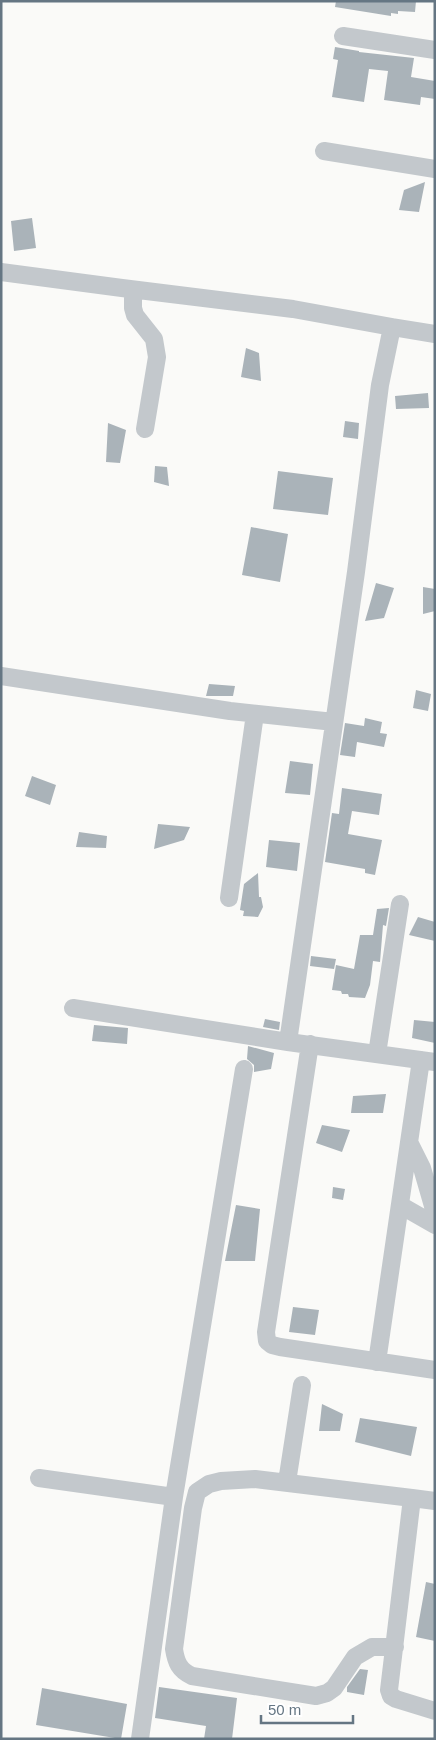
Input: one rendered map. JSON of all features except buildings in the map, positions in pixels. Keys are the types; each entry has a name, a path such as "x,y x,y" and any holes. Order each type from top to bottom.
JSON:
{"street":[{"path":"343,36 435,50"},
{"path":"324,151 435,169"},
{"path":"1,272 293,309 435,334"},
{"path":"133,290 135,315 154,339 158,357 145,429"},
{"path":"288,1042 356,572 380,385 392,327"},
{"path":"1,676 255,714 334,722"},
{"path":"229,898 255,714"},
{"path":"377,1054 400,904"},
{"path":"73,1008 288,1042 428,1061 409,1142 377,1362"},
{"path":"310,1044 266,1332 267,1341 280,1347 435,1370"},
{"path":"140,1739 174,1497 244,1069"},
{"path":"409,1142 422,1168 435,1213"},
{"path":"400,1205 435,1225"},
{"path":"287,1482 302,1385"},
{"path":"39,1478 174,1497"},
{"path":"394,1647 372,1647 355,1657 334,1688 327,1693 316,1696 192,1676 185,1673 179,1668 175,1660 174,1649 193,1508 198,1492 209,1484 221,1481 255,1479 435,1501"},
{"path":"412,1498 389,1690 396,1699 435,1711"}]}
